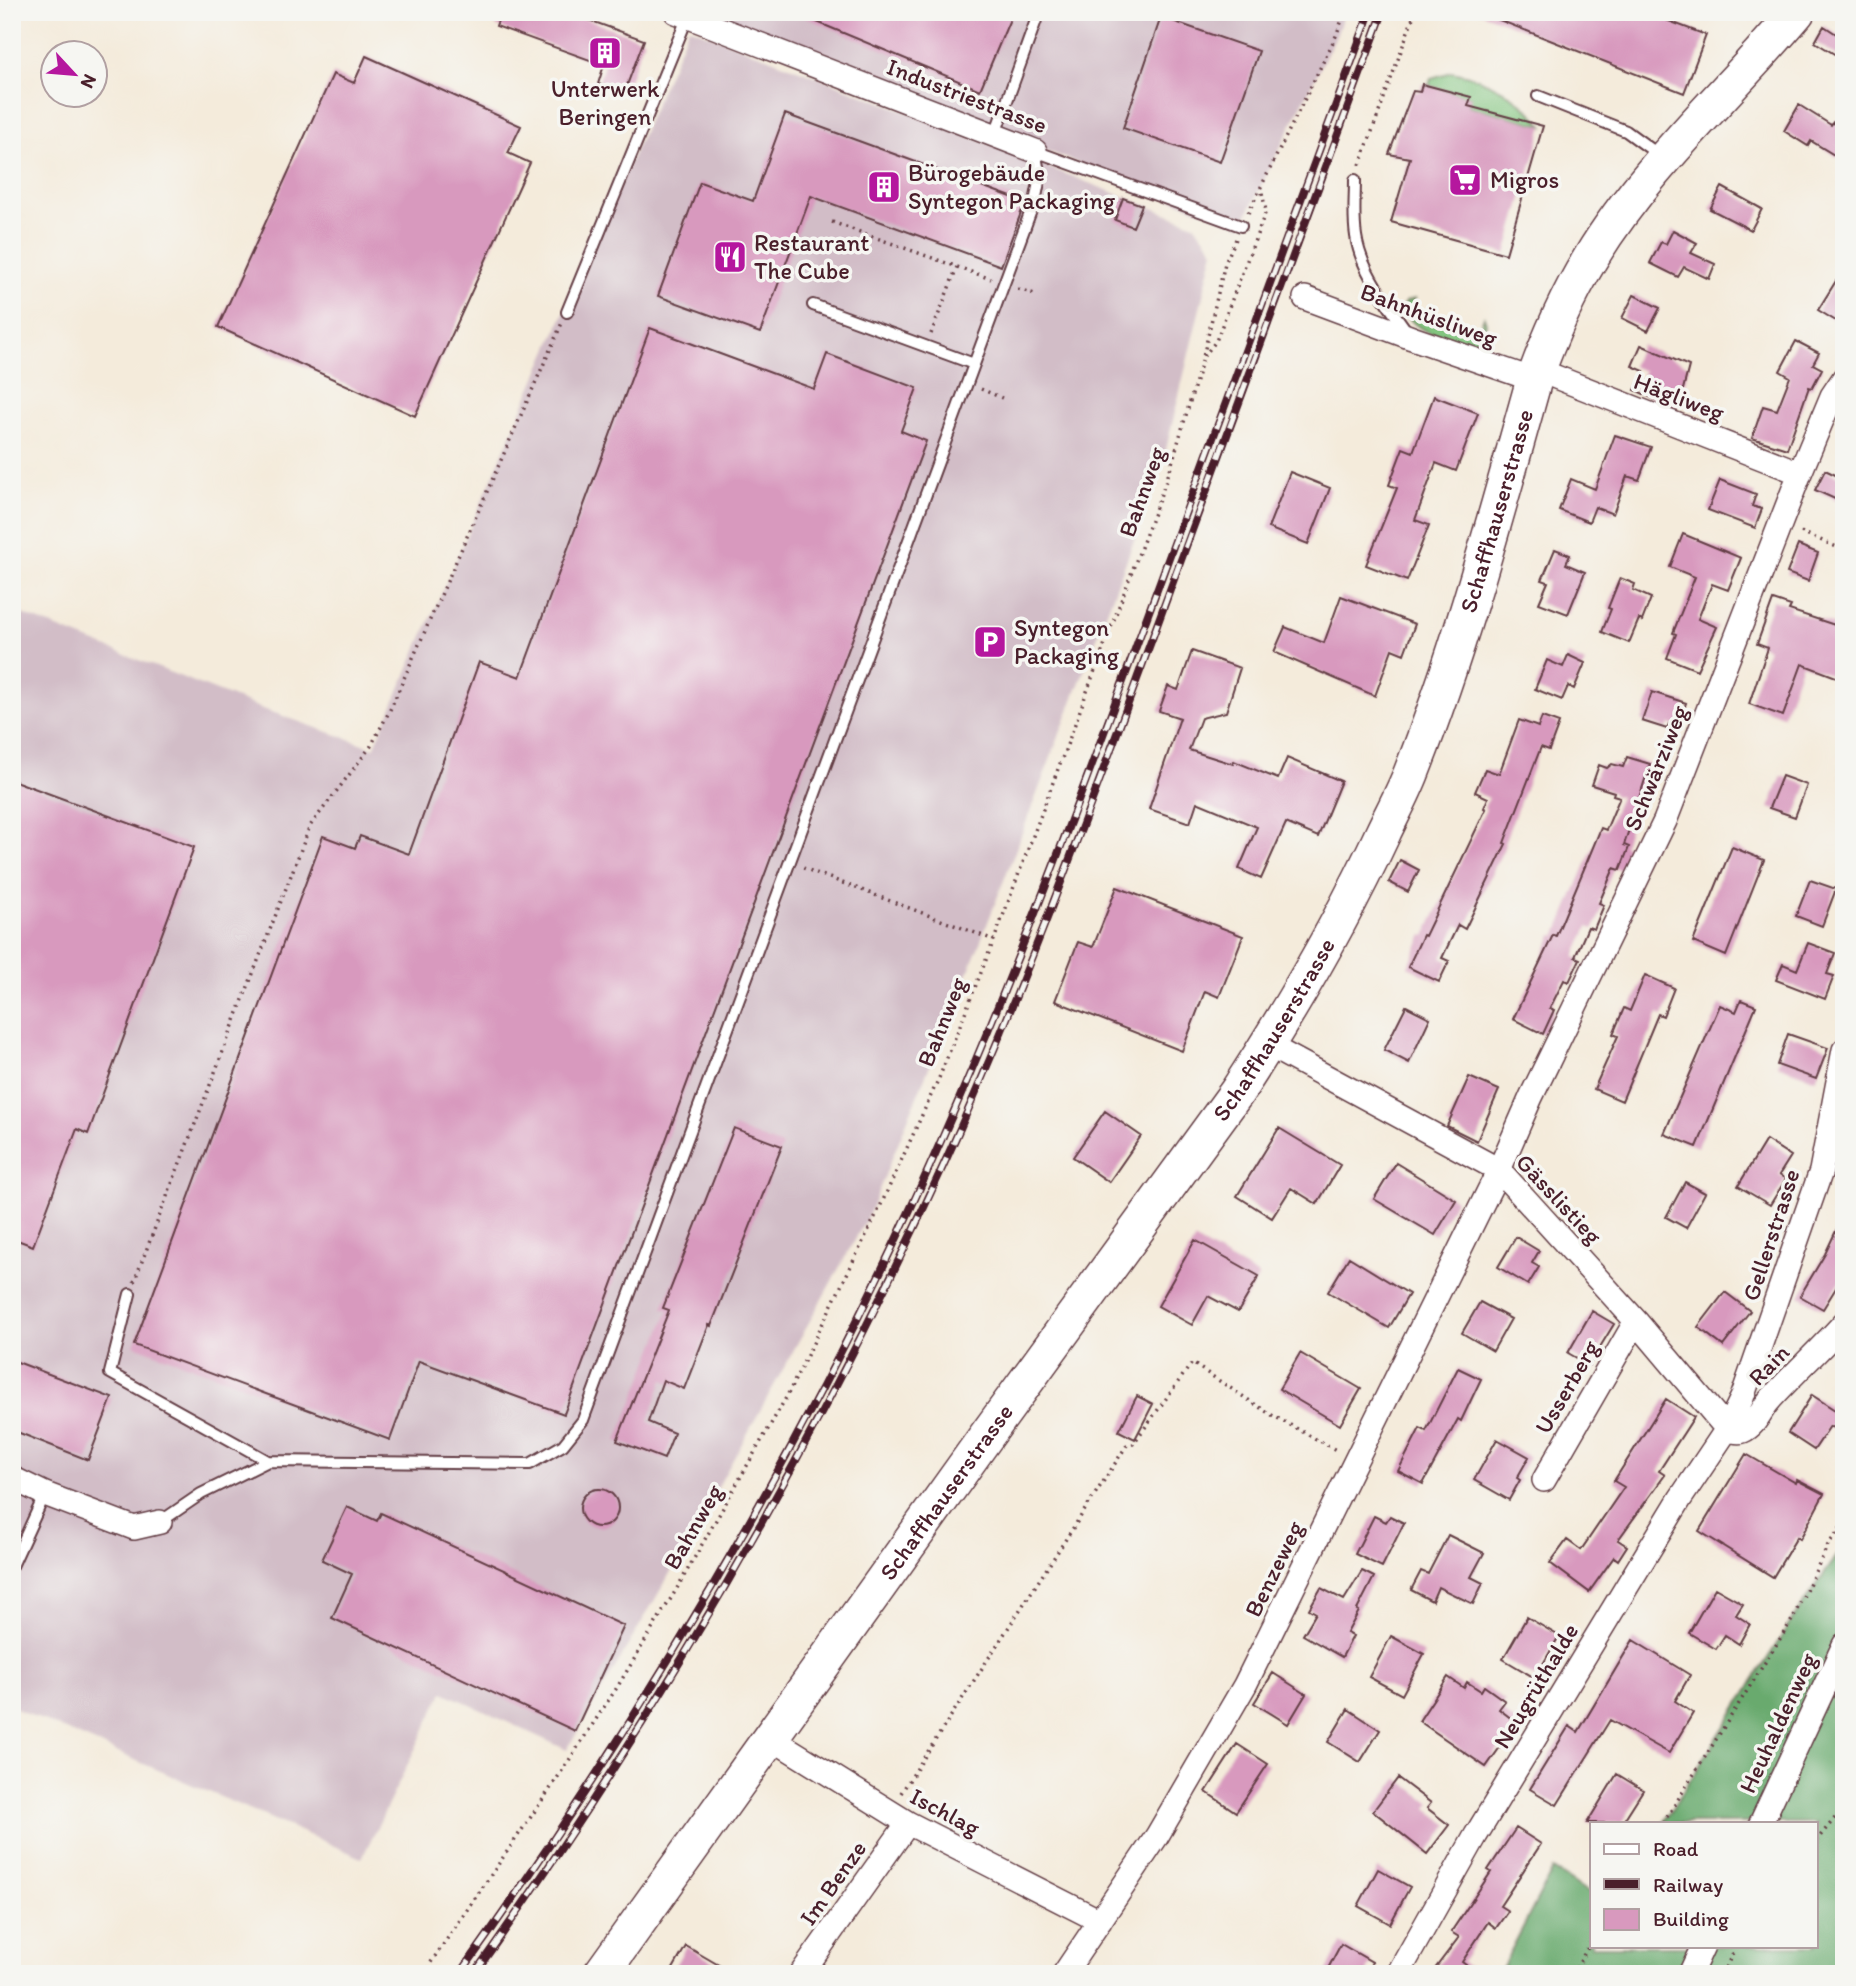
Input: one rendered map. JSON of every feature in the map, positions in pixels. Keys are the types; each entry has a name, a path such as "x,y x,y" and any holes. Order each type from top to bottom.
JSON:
{"main road":[{"name":"Schaffhauserstrasse","path":"601,1974 1237,1092 1268,1045 1303,987 1363,874 1412,771 1463,627 1536,375 1564,307 1591,257 1664,159 1797,12"}],"street":[{"name":"Industriestrasse","path":"684,14 1035,151"},
{"name":"Bahnhüsliweg","path":"1306,298 1412,338 1536,375"},
{"name":"Hägliweg","path":"1536,375 1800,473"},
{"name":"Schwärziweg","path":"1499,1170 1531,1097 1665,821 1800,473 1832,396 1844,377"},
{"name":"Gässlistieg","path":"1268,1045 1499,1170 1636,1321 1727,1429"},
{"name":"Gellerstrasse","path":"1727,1429 1758,1358 1821,1171 1844,1050"},
{"name":"Benzeweg","path":"1064,1974 1157,1836 1245,1685 1499,1170"},
{"name":"Usserberg","path":"1544,1480 1636,1321"},
{"name":"Rain","path":"1727,1429 1743,1431 1754,1423 1766,1404 1844,1323"},
{"name":"Neugrüthalde","path":"1398,1974 1476,1835 1679,1499 1727,1429"},
{"path":"12,1478 45,1494 134,1528 160,1522"},
{"name":"Heuhaldenweg","path":"1760,1822 1844,1645"},
{"name":"Ischlag","path":"771,1738 898,1818 1100,1921"},
{"name":"Im Benze","path":"801,1974 898,1818"},
{"path":"1690,1974 1702,1948"}],"lane":[{"path":"995,134 1039,12"},
{"path":"567,312 684,14"},
{"path":"1538,96 1626,131 1664,159"},
{"path":"160,1522 201,1494 268,1461 530,1464 563,1445 583,1420 1036,197 1040,177 1035,151"},
{"name":"Industriestrasse","path":"1035,151 1241,226"},
{"path":"1355,180 1356,230 1360,251 1374,281 1412,338"},
{"path":"813,305 975,364"},
{"path":"130,1294 110,1373 268,1461"},
{"path":"12,1566 45,1494"}],"path":[{"name":"Bahnweg","path":"423,1974 616,1689 739,1483 787,1396 884,1198 939,1078 994,940 1170,470 1203,357 1225,263 1336,36 1345,12"},
{"path":"1355,180 1415,12"},
{"path":"1203,357 1216,341 1266,211 1261,188"},
{"path":"832,222 1004,284"},
{"path":"927,346 957,267"},
{"path":"130,1294 310,826 371,746 389,712 567,312"},
{"path":"967,383 1002,398"},
{"path":"1781,524 1844,550"},
{"path":"789,862 994,940"},
{"path":"898,1818 1127,1445 1133,1444 1192,1363 1270,1414 1356,1462"},
{"path":"1664,1822 1792,1620 1828,1545 1844,1523"},
{"path":"1818,1839 1844,1807"},
{"path":"1573,1974 1590,1944"},
{"path":"1723,1974 1735,1948"}],"shaded area":[{"path":"689,12 1345,12 1336,36 1241,226"},
{"name":"Syntegon Packaging","path":"689,27 1194,224 1214,250 1161,470 978,948 869,1214 664,1584 567,1750 443,1692 362,1858 12,1707 12,640 22,614 260,708 374,748"}],"green space":[{"path":"1452,72 1478,79 1502,90 1525,106 1543,126 1468,106 1470,97 1429,86 1431,78"},
{"path":"1415,299 1411,315 1478,333 1484,317 1486,323 1479,345 1474,350 1419,327 1410,320 1405,311 1405,302"},
{"path":"1844,1546 1844,1974 1499,1974 1553,1869 1590,1894 1590,1948 1818,1948 1818,1822 1664,1822 1792,1620"}],"building":[{"name":"Unterwerk Beringen","path":"501,12 567,12 644,40 624,93 598,84 604,65 496,26"},
{"path":"793,12 1013,12 980,90"},
{"path":"1479,12 1645,12 1706,35 1684,93"},
{"path":"1161,17 1259,51 1220,162 1123,128"},
{"path":"1824,26 1844,39 1844,60 1815,42"},
{"path":"366,56 521,126 508,153 530,163 415,416 218,327 333,74 354,83"},
{"name":"Migros","path":"1422,84 1471,97 1468,106 1543,126 1506,254 1391,222 1410,158 1389,154 1413,91 1420,92"},
{"path":"1799,105 1831,125 1833,122 1844,129 1844,161 1811,141 1808,146 1784,131"},
{"path":"785,114 1025,202 1001,266 811,196 760,333 658,296 700,182 753,201"},
{"path":"1722,187 1762,209 1751,230 1710,209"},
{"path":"1123,198 1142,205 1133,227 1115,220"},
{"path":"1673,230 1697,243 1691,253 1715,264 1709,279 1684,267 1678,277 1650,263 1661,242 1666,244"},
{"path":"1844,268 1844,326 1818,310"},
{"path":"1634,295 1660,308 1648,331 1622,318"},
{"path":"650,328 814,389 827,354 917,388 901,431 926,441 564,1414 419,1361 390,1440 134,1345 323,836 355,848 360,836 409,854 479,662 520,677"},
{"path":"1796,341 1819,353 1813,364 1822,369 1812,388 1809,387 1787,449 1752,438 1763,406 1777,410 1790,377 1780,371"},
{"path":"1641,345 1689,366 1679,405 1668,405 1635,390 1644,371 1632,366"},
{"path":"1434,396 1478,413 1456,471 1436,463 1415,520 1429,525 1407,581 1366,565 1397,488 1389,485 1403,448 1413,452"},
{"path":"1615,435 1651,447 1639,480 1627,476 1613,514 1595,507 1589,522 1559,510 1571,479 1595,489"},
{"path":"1825,470 1844,479 1844,487 1837,500 1815,490"},
{"path":"1290,472 1330,488 1308,544 1268,528"},
{"path":"1720,480 1756,494 1752,506 1762,509 1755,528 1708,510"},
{"path":"1683,534 1741,558 1728,590 1712,584 1698,619 1717,627 1697,670 1667,658 1676,634 1673,633 1695,577 1670,567"},
{"path":"1798,545 1818,553 1808,581 1787,573"},
{"path":"1555,549 1570,555 1566,564 1585,572 1568,614 1539,603 1548,582 1542,580"},
{"path":"1620,578 1635,584 1633,590 1651,598 1629,643 1602,632"},
{"path":"1341,596 1415,624 1404,654 1392,649 1375,696 1274,652 1285,627 1324,643"},
{"path":"1773,600 1791,606 1789,610 1844,628 1844,680 1802,664 1783,716 1749,704 1768,648 1757,644"},
{"path":"1192,651 1240,668 1226,712 1201,718 1189,750 1233,764 1234,761 1278,779 1287,758 1341,781 1318,837 1286,823 1261,879 1239,869 1257,827 1197,802 1190,823 1149,809 1180,718 1159,711 1168,686 1178,690"},
{"path":"1568,655 1585,663 1574,689 1568,686 1562,700 1535,689 1547,660 1563,667"},
{"path":"1652,692 1686,703 1678,727 1669,724 1667,729 1642,721"},
{"path":"1542,717 1559,723 1549,750 1541,747 1504,843 1506,844 1465,929 1458,925 1442,958 1449,961 1439,982 1408,967 1486,809 1484,808 1488,798 1475,792 1485,769 1499,774 1519,720 1538,727"},
{"path":"1627,757 1650,764 1624,845 1629,847 1620,870 1614,868 1599,903 1604,905 1594,929 1588,927 1575,957 1580,959 1569,982 1564,980 1550,1008 1554,1010 1543,1034 1513,1019 1553,935 1556,936 1601,828 1606,830 1620,797 1613,795 1614,792 1592,785 1599,765 1607,768 1612,764 1623,767"},
{"path":"1782,776 1807,785 1795,817 1769,808"},
{"path":"12,780 194,847 88,1134 77,1129 33,1246 12,1238"},
{"path":"1732,847 1764,860 1726,956 1693,942"},
{"path":"1400,860 1419,870 1408,892 1389,882"},
{"path":"1810,880 1836,889 1822,926 1796,916"},
{"path":"1117,887 1243,936 1219,997 1205,991 1182,1051 1055,1001 1078,942 1093,947"},
{"path":"1808,943 1835,953 1827,974 1834,976 1825,999 1776,980 1783,964 1797,970"},
{"path":"1645,975 1674,988 1663,1016 1658,1014 1622,1101 1594,1089 1618,1036 1613,1034 1624,1008 1630,1011"},
{"path":"1741,1000 1756,1006 1697,1147 1664,1134 1720,1005 1736,1012"},
{"path":"1406,1006 1430,1018 1409,1063 1384,1050"},
{"path":"1788,1034 1828,1048 1816,1079 1777,1065"},
{"path":"1469,1077 1499,1090 1477,1141 1447,1126"},
{"path":"1105,1111 1141,1136 1109,1182 1073,1157"},
{"path":"734,1128 782,1146 684,1389 663,1380 648,1422 674,1433 664,1459 617,1441 669,1310 663,1308"},
{"path":"1279,1128 1340,1165 1317,1204 1291,1188 1272,1218 1237,1196"},
{"path":"1766,1140 1791,1156 1779,1175 1786,1179 1770,1205 1738,1186"},
{"path":"1396,1163 1456,1200 1435,1235 1374,1199"},
{"path":"1685,1182 1705,1193 1686,1228 1666,1217"},
{"path":"1844,1214 1844,1275 1823,1309 1800,1296 1825,1254"},
{"path":"1516,1237 1539,1251 1532,1263 1539,1267 1528,1285 1498,1267"},
{"path":"1195,1240 1259,1276 1238,1312 1208,1296 1192,1325 1158,1306"},
{"path":"1349,1257 1409,1294 1389,1328 1328,1292"},
{"path":"1725,1292 1750,1311 1723,1346 1698,1327"},
{"path":"1480,1302 1511,1319 1493,1351 1462,1333"},
{"path":"1592,1311 1614,1324 1589,1365 1568,1353"},
{"path":"1300,1353 1361,1389 1340,1425 1279,1389"},
{"path":"12,1360 112,1398 88,1460 12,1430"},
{"path":"1458,1368 1481,1379 1461,1421 1458,1419 1423,1484 1398,1471 1420,1428 1426,1431"},
{"path":"1812,1395 1844,1416 1844,1435 1830,1426 1814,1450 1788,1433"},
{"path":"1137,1396 1153,1404 1135,1439 1119,1431"},
{"path":"1666,1399 1694,1417 1659,1471 1665,1475 1618,1540 1627,1546 1618,1560 1614,1557 1589,1592 1550,1563 1567,1540 1581,1550 1624,1487 1614,1481"},
{"path":"1497,1439 1529,1457 1509,1500 1474,1480"},
{"path":"1746,1454 1796,1483 1797,1480 1824,1494 1800,1539 1797,1537 1773,1577 1699,1531"},
{"path":"599,1489 612,1495 618,1508 612,1521 599,1527 586,1521 580,1508 586,1495"},
{"path":"347,1507 377,1521 381,1513 624,1626 575,1731 332,1618 352,1574 322,1560"},
{"path":"1374,1516 1386,1522 1390,1516 1404,1523 1382,1567 1355,1554"},
{"path":"1448,1535 1484,1553 1471,1577 1483,1583 1473,1604 1438,1587 1432,1601 1411,1590 1421,1571 1428,1574"},
{"path":"1362,1571 1374,1577 1347,1633 1353,1636 1342,1657 1303,1635 1316,1613 1309,1609 1321,1588 1344,1600"},
{"path":"1715,1588 1743,1604 1736,1615 1750,1624 1739,1644 1725,1635 1716,1649 1689,1633"},
{"path":"1527,1617 1559,1636 1535,1678 1503,1659"},
{"path":"1391,1636 1424,1654 1402,1695 1369,1677"},
{"path":"1633,1640 1690,1675 1675,1701 1693,1713 1669,1753 1610,1720 1557,1805 1530,1789 1569,1726 1578,1732"},
{"path":"1273,1673 1306,1694 1288,1724 1254,1703"},
{"path":"1448,1677 1464,1688 1467,1682 1481,1691 1484,1686 1505,1701 1499,1709 1517,1723 1486,1767 1419,1721"},
{"path":"1348,1709 1380,1730 1360,1762 1328,1742"},
{"path":"1237,1744 1268,1764 1236,1812 1206,1792"},
{"path":"1617,1774 1643,1790 1623,1822 1587,1823"},
{"path":"1398,1778 1431,1803 1427,1808 1449,1825 1427,1854 1373,1811"},
{"path":"1516,1828 1541,1844 1500,1906 1508,1911 1496,1928 1488,1922 1462,1962 1478,1974 1431,1974 1459,1937 1451,1932 1491,1872 1488,1870"},
{"path":"1378,1869 1410,1887 1390,1924 1358,1906"},
{"path":"1341,1944 1372,1962 1366,1974 1325,1974"},
{"path":"686,1946 734,1974 670,1974"}],"railway":[{"path":"460,1974 585,1792 702,1604 810,1412 908,1214 974,1064 1065,836 1370,12"},
{"path":"474,1974 606,1780 729,1580 841,1375 944,1164 1001,1034 1079,836 1383,12"}],"place":[{"name":"Unterwerk Beringen","path":"605,53"},
{"name":"Migros","path":"1465,180"},
{"name":"Bürogebäude Syntegon Packaging","path":"884,187"},
{"name":"Restaurant The Cube","path":"730,257"},
{"name":"Syntegon Packaging","path":"990,642"}]}
